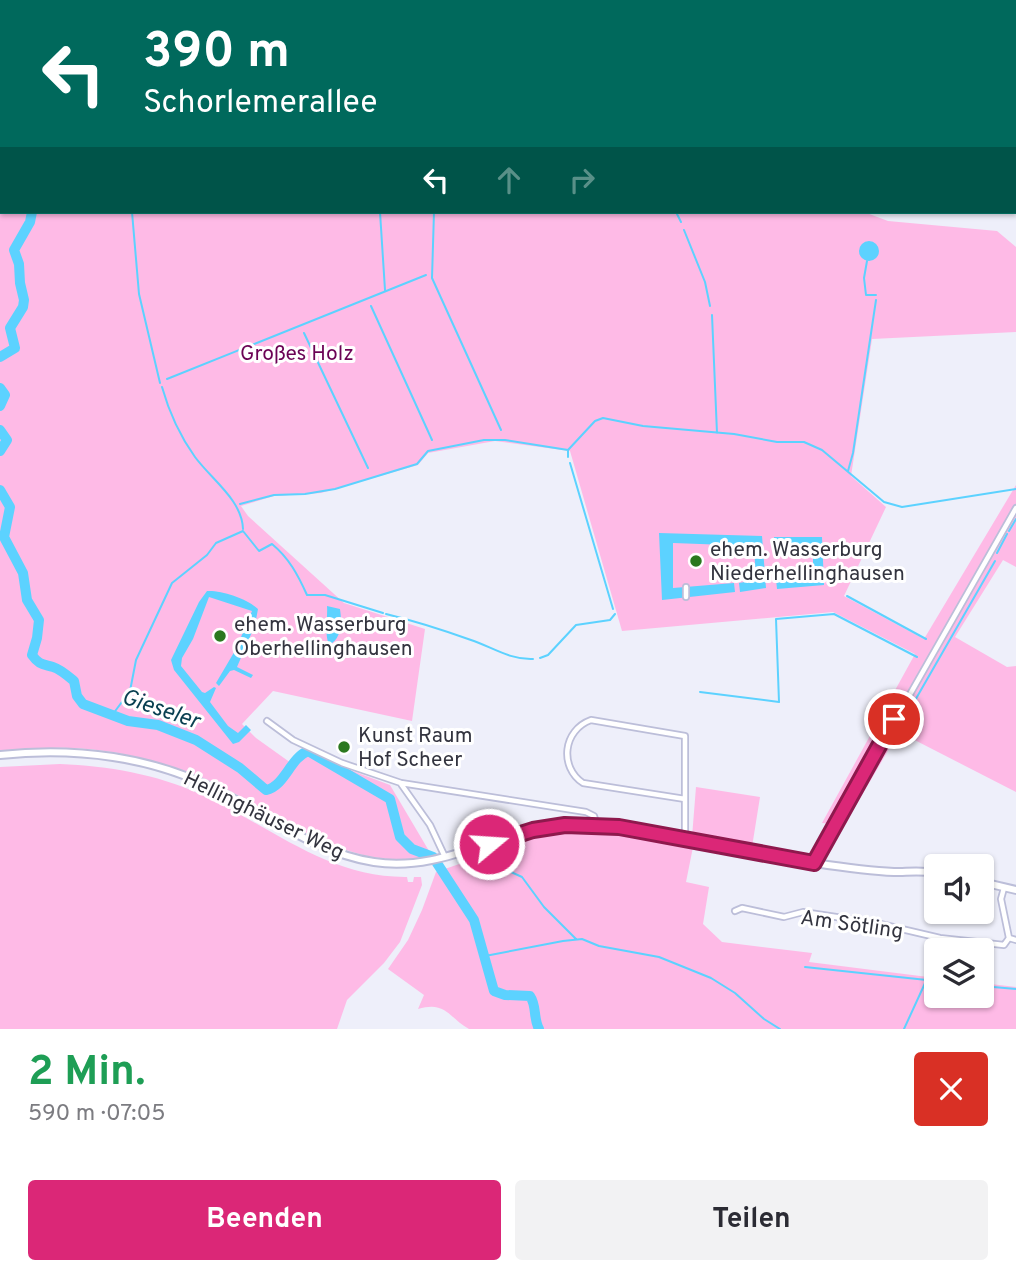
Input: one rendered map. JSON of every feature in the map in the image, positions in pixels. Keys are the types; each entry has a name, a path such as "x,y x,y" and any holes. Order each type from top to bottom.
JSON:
{"street":[{"path":"814,863 1016,508"},
{"path":"686,597 687,587"},
{"path":"267,720 293,740 331,758 401,783 586,811 594,816 597,826"},
{"path":"685,799 583,783 572,774 568,766 574,731 591,720 684,736 685,799 685,838"},
{"name":"Hellinghäuser Weg","path":"0,755 69,752 110,756 148,764 184,775 218,790 319,844 375,863 428,862 533,830 565,825 619,827 860,870 924,873"},
{"path":"401,783 430,825 443,858"},
{"path":"994,885 1016,890"},
{"path":"1004,888 1001,899 1009,939"},
{"name":"Am Sötling","path":"735,911 741,908 784,917 803,912 876,923 975,943 1004,945 1009,939 1016,940"}],"green space":[{"name":"Großes Holz","path":"0,214 869,214 888,221 997,231 1016,247 1016,332 872,339 851,476 886,507 844,596 924,639 1016,485 1016,567 1003,560 955,637 1007,667 1016,666 1016,792 899,732 852,812 834,824 822,823 915,654 833,612 622,631 570,451 495,441 428,453 418,465 321,493 274,496 241,506 248,516 344,603 425,629 412,721 273,691 242,724 256,738 291,763 304,749 314,751 342,767 390,785 432,856 398,860 366,856 335,846 215,784 143,758 84,749 0,751"},
{"path":"60,764 114,769 166,781 200,794 299,848 351,869 378,875 407,877 408,882 413,882 414,877 421,877 422,885 400,942 384,963 347,1000 337,1029 0,1029 0,767"},
{"path":"696,787 760,797 752,847 692,837"},
{"path":"611,832 693,847 686,882 709,887 703,924 722,942 812,953 809,962 924,976 924,1008 994,1008 994,984 1016,987 1016,1029 469,1029 441,1009 418,1009 424,995 388,969 408,940 436,872 529,840 556,834"}],"water":[{"path":"869,241 876,244 879,251 876,258 869,261 862,258 859,251 862,244"},
{"path":"659,533 762,536 766,588 740,592 739,583 756,580 754,546 673,543 673,588 734,583 735,592 662,600"},
{"path":"774,537 822,537 824,585 777,589 776,579 813,575 813,548 775,547"},
{"path":"207,591 234,596 258,609 255,625 237,667 253,675 251,678 234,670 230,671 219,686 216,683 236,649 252,611 209,597 193,639 182,658 181,666 202,692 216,688 210,702 228,726 238,733 246,725 251,730 239,742 233,744 174,670 171,660"},
{"path":"327,606 340,609 341,619 339,634 329,645 326,630"}],"waterway":[{"name":"Gieseler","path":"0,357 15,348 10,328 23,307 24,300 19,264 14,250 32,214"},
{"path":"132,214 139,294 160,383"},
{"path":"380,214 385,290"},
{"path":"434,214 432,278 501,430"},
{"path":"677,214 681,222"},
{"path":"684,230 705,282 710,306"},
{"path":"867,261 864,278 866,295 876,295"},
{"path":"167,379 426,275"},
{"path":"848,471 876,300"},
{"path":"371,306 432,440"},
{"path":"712,315 717,433"},
{"path":"304,333 368,468"},
{"path":"162,387 184,441 232,500 243,529"},
{"name":"Gieseler","path":"0,388 5,395 0,406"},
{"path":"568,457 568,450 595,421 603,418 643,426 734,434 777,442 804,442 822,450 884,502 902,507 1016,489"},
{"name":"Gieseler","path":"0,430 7,440 0,451"},
{"path":"240,504 274,495 335,489 417,464 428,451 484,440 505,440 568,450"},
{"path":"570,463 613,609"},
{"name":"Gieseler","path":"0,490 10,507 4,537 23,573 27,600 39,620 32,655 37,661 58,669 74,681 77,696 83,704 128,721 158,725 196,740 240,768 266,790 278,783 297,759 308,751 390,799 400,837 412,849 433,857 474,920 494,991 505,995 530,996 539,1029"},
{"path":"1009,531 1016,519"},
{"path":"113,714 130,691 136,660 172,583 207,555 216,543 243,531 259,551 272,544 278,549 292,567 307,595 325,595 383,613"},
{"path":"997,553 1007,534"},
{"path":"898,730 995,561"},
{"path":"847,596 926,639"},
{"path":"386,614 450,633 509,655 533,659"},
{"path":"540,658 548,655 576,625 610,620 615,614"},
{"path":"700,692 779,702 776,619 834,614 917,657"},
{"path":"480,858 522,877 544,907 576,939"},
{"path":"485,956 582,939 599,946 659,957 711,978 735,993 764,1019 780,1029"},
{"path":"805,967 924,980"},
{"path":"904,1029 924,985"},
{"path":"994,987 1016,989"}],"place":[{"name":"ehem. Wasserburg Niederhellinghausen","path":"696,561"},
{"name":"ehem. Wasserburg Oberhellinghausen","path":"220,636"},
{"name":"Kunst Raum Hof Scheer","path":"344,747"}],"route":[{"path":"489,844 533,830 565,825 619,827 814,863 894,719"}]}
